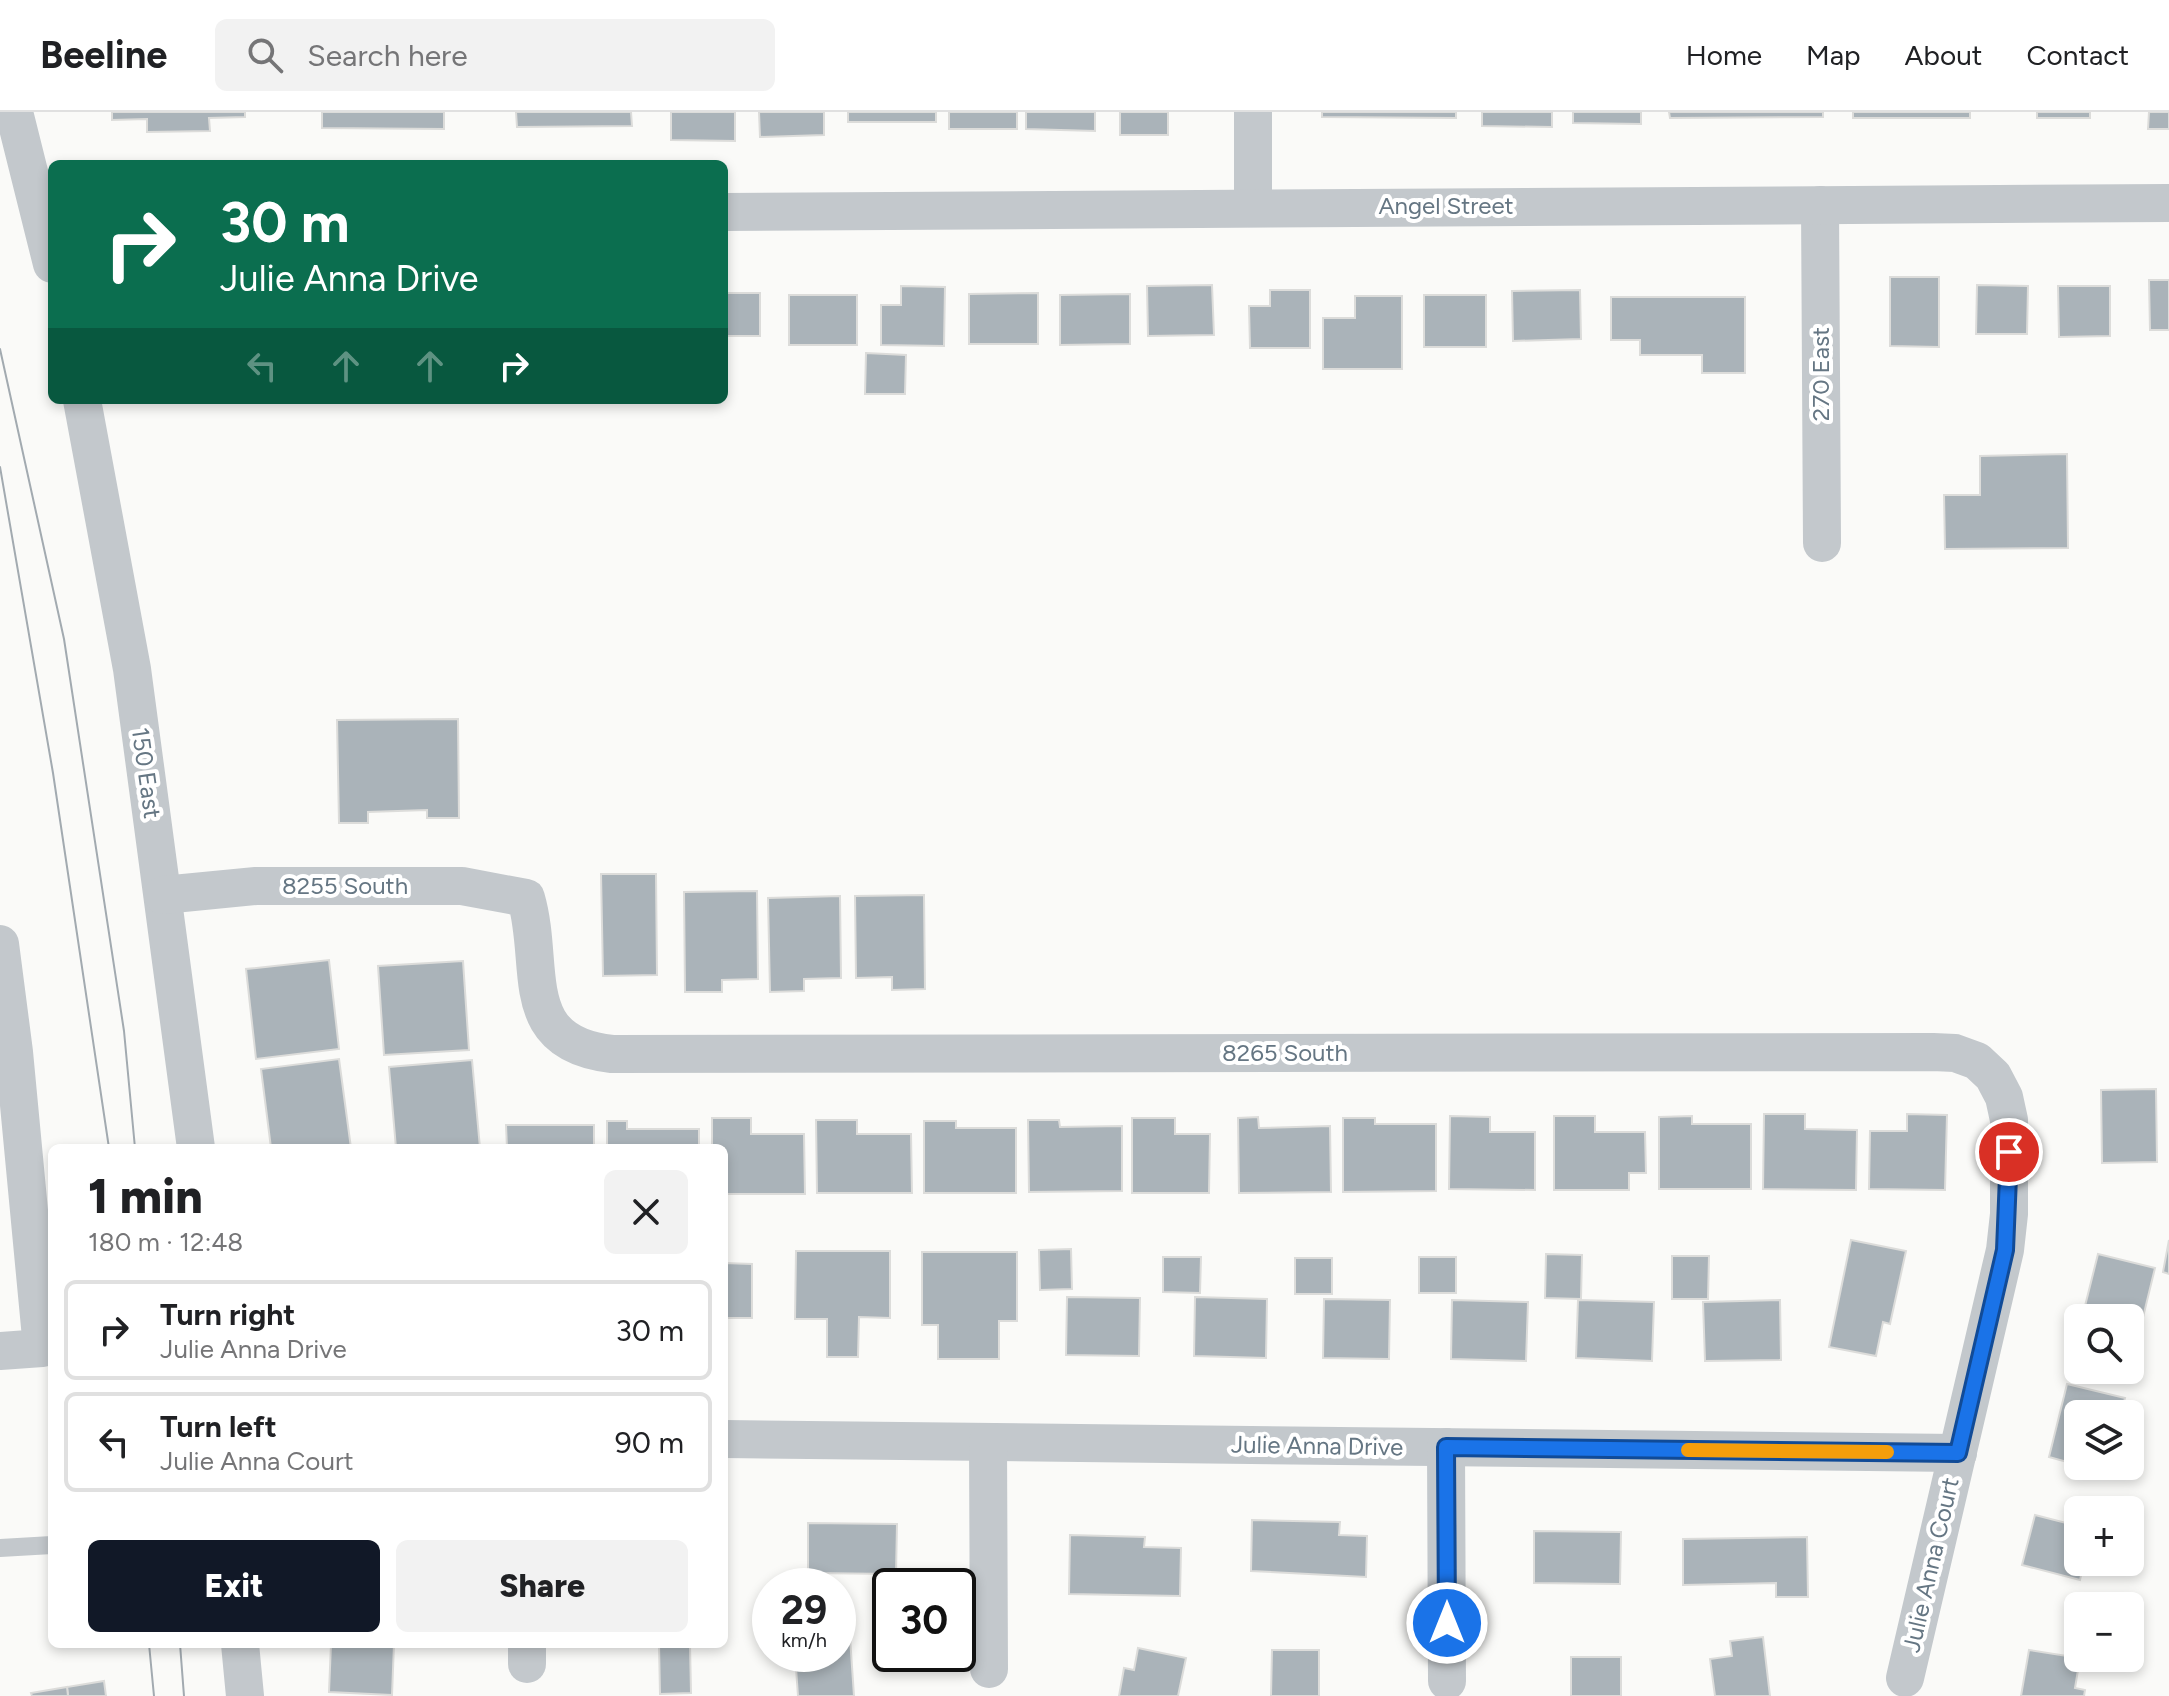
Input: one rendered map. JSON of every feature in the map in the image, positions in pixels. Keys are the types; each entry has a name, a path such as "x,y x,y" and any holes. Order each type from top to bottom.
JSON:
{"street":[{"path":"14,112 48,223"},
{"path":"1253,112 1253,207"},
{"name":"Angel Street","path":"728,212 2169,203"},
{"name":"270 East","path":"1820,205 1822,543"},
{"name":"150 East","path":"83,404 132,669 195,1144"},
{"name":"8255 South","path":"163,895 256,886 462,886 526,898 542,1011 553,1030 570,1044"},
{"path":"0,944 14,1052 42,1348 0,1351"},
{"name":"8265 South","path":"570,1044 612,1054 1933,1052 1955,1053 1977,1061 1993,1076"},
{"name":"Julie Anna Court","path":"1905,1678 2005,1250 2009,1214 2009,1120 1993,1076"},
{"name":"Julie Anna Drive","path":"728,1439 1958,1453"},
{"path":"988,1442 989,1669"},
{"path":"1446,1447 1447,1681"},
{"path":"240,1648 245,1696"}],"lane":[{"path":"0,1548 48,1545"}],"building":[{"path":"112,112 245,112 245,117 209,118 210,131 147,132 147,119 112,120"},
{"path":"322,112 444,112 444,129 322,128"},
{"path":"516,112 631,112 632,126 517,127"},
{"path":"671,112 735,112 735,141 671,140"},
{"path":"759,112 824,112 824,135 760,137"},
{"path":"848,112 936,112 936,122 848,122"},
{"path":"949,112 1017,112 1017,129 949,129"},
{"path":"1026,112 1095,112 1095,131 1026,129"},
{"path":"1120,112 1168,112 1168,135 1120,135"},
{"path":"1322,112 1456,112 1456,118 1322,117"},
{"path":"1482,112 1552,112 1552,127 1482,126"},
{"path":"1573,112 1641,112 1641,124 1573,123"},
{"path":"1669,112 1823,112 1823,117 1670,118"},
{"path":"1853,112 1970,112 1970,118 1853,118"},
{"path":"2037,112 2090,112 2090,118 2037,118"},
{"path":"2149,112 2169,112 2169,129 2148,129"},
{"path":"1890,277 1939,277 1939,347 1890,346"},
{"path":"2149,280 2169,280 2169,330 2150,330"},
{"path":"1212,285 1214,335 1148,336 1147,286"},
{"path":"1977,285 2028,286 2027,334 1976,334"},
{"path":"901,286 945,287 944,346 881,345 881,305 901,305"},
{"path":"2058,286 2110,286 2110,336 2059,337"},
{"path":"1270,290 1310,290 1310,348 1250,348 1249,306 1270,306"},
{"path":"1580,290 1581,339 1513,341 1512,291"},
{"path":"728,293 760,293 760,336 728,336"},
{"path":"1038,293 1038,344 969,344 969,294"},
{"path":"1130,294 1130,344 1060,345 1060,295"},
{"path":"789,295 857,295 857,345 789,345"},
{"path":"1424,295 1486,295 1486,347 1424,347"},
{"path":"1355,296 1402,296 1402,369 1323,369 1323,318 1355,318"},
{"path":"1611,297 1745,297 1745,373 1702,373 1702,355 1640,355 1640,340 1611,340"},
{"path":"866,353 906,355 905,394 865,394"},
{"path":"2067,454 2068,548 1945,549 1944,495 1980,495 1980,456"},
{"path":"458,719 459,818 427,818 427,810 368,812 368,823 339,823 337,720"},
{"path":"601,874 656,874 657,975 603,976"},
{"path":"757,891 758,979 722,980 722,992 685,992 684,892"},
{"path":"924,895 925,989 892,990 892,977 856,978 855,896"},
{"path":"840,896 841,978 804,979 804,991 770,992 768,898"},
{"path":"329,960 339,1049 256,1059 246,969"},
{"path":"463,961 469,1050 384,1055 378,966"},
{"path":"339,1059 350,1144 270,1144 261,1069"},
{"path":"472,1060 480,1144 396,1144 389,1067"},
{"path":"2156,1089 2157,1162 2102,1163 2101,1090"},
{"path":"1764,1114 1805,1114 1805,1129 1857,1130 1856,1190 1763,1189"},
{"path":"1907,1114 1947,1115 1945,1190 1869,1189 1870,1131 1907,1131"},
{"path":"1450,1116 1490,1117 1490,1132 1535,1132 1535,1190 1449,1189"},
{"path":"1554,1116 1595,1116 1595,1132 1645,1132 1646,1173 1629,1173 1629,1190 1554,1190"},
{"path":"1692,1116 1692,1124 1751,1124 1751,1189 1659,1189 1659,1117"},
{"path":"1258,1117 1259,1128 1330,1126 1331,1192 1239,1193 1238,1118"},
{"path":"712,1118 751,1118 751,1134 804,1134 805,1194 728,1194 728,1144 712,1144"},
{"path":"1132,1118 1175,1118 1175,1134 1210,1134 1209,1193 1132,1193"},
{"path":"1343,1118 1375,1118 1375,1124 1436,1124 1436,1191 1343,1192"},
{"path":"816,1120 857,1120 857,1134 911,1134 912,1193 817,1193"},
{"path":"1028,1120 1059,1120 1060,1127 1122,1126 1122,1191 1029,1192"},
{"path":"607,1121 627,1121 627,1129 699,1129 699,1144 607,1144"},
{"path":"924,1121 956,1121 956,1128 1016,1128 1016,1193 924,1193"},
{"path":"506,1125 594,1125 594,1144 507,1144"},
{"path":"1851,1240 1906,1251 1890,1324 1883,1322 1876,1356 1829,1347"},
{"path":"2169,1240 2169,1274 2163,1272"},
{"path":"1071,1249 1072,1289 1040,1290 1039,1250"},
{"path":"796,1251 890,1251 890,1318 859,1317 858,1357 827,1357 827,1319 795,1319"},
{"path":"922,1252 1017,1252 1017,1321 999,1321 999,1359 938,1359 938,1325 922,1325"},
{"path":"1546,1254 1582,1255 1581,1299 1545,1298"},
{"path":"2098,1254 2155,1268 2144,1313 2144,1304 2086,1304"},
{"path":"1672,1256 1709,1256 1708,1299 1672,1299"},
{"path":"1163,1257 1201,1257 1200,1293 1163,1292"},
{"path":"1419,1257 1456,1257 1456,1293 1419,1293"},
{"path":"1295,1258 1332,1258 1332,1294 1295,1294"},
{"path":"728,1263 752,1264 752,1318 728,1318"},
{"path":"1067,1297 1140,1298 1139,1356 1066,1355"},
{"path":"1195,1297 1267,1299 1266,1358 1194,1356"},
{"path":"1324,1299 1390,1300 1389,1359 1323,1358"},
{"path":"1452,1300 1528,1302 1526,1361 1451,1359"},
{"path":"1578,1300 1654,1302 1652,1361 1576,1358"},
{"path":"1780,1300 1781,1360 1705,1361 1703,1302"},
{"path":"2067,1384 2125,1398 2064,1400 2064,1461 2049,1457"},
{"path":"2035,1515 2064,1522 2064,1576 2022,1565"},
{"path":"1252,1520 1340,1522 1339,1535 1367,1536 1366,1577 1251,1571"},
{"path":"808,1523 897,1524 896,1568 872,1568 872,1574 856,1574 856,1568 808,1568"},
{"path":"1534,1531 1621,1532 1620,1584 1534,1583"},
{"path":"1070,1535 1145,1537 1144,1547 1181,1548 1180,1596 1069,1594"},
{"path":"1807,1537 1808,1597 1776,1597 1776,1583 1683,1585 1683,1539"},
{"path":"1763,1637 1770,1696 1715,1696 1710,1659 1732,1656 1730,1641"},
{"path":"331,1648 394,1648 392,1695 329,1692"},
{"path":"659,1648 690,1648 691,1693 660,1694"},
{"path":"1138,1648 1186,1658 1178,1696 1119,1696 1124,1668 1134,1670"},
{"path":"1272,1650 1319,1650 1319,1696 1271,1696"},
{"path":"2029,1650 2064,1655 2064,1672 2078,1672 2075,1688 2085,1690 2084,1696 2021,1696"},
{"path":"1571,1657 1621,1657 1621,1696 1571,1696"},
{"path":"796,1672 852,1672 854,1696 798,1696"},
{"path":"104,1681 106,1696 68,1696 67,1687"},
{"path":"67,1687 68,1696 32,1696 31,1693"}],"tram line":[{"path":"0,349 64,639 124,1031 135,1144"},
{"path":"0,467 53,773 108,1144"},
{"path":"149,1648 154,1696"},
{"path":"180,1648 184,1696"}],"slow traffic":[{"path":"1688,1450 1887,1452"}],"route":[{"path":"1447,1623 1446,1447 1958,1453 2005,1250 2009,1214 2009,1152"}]}
